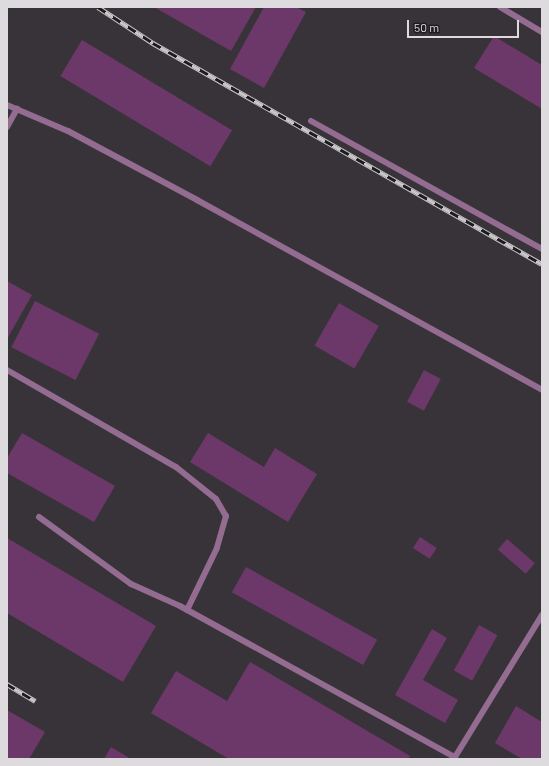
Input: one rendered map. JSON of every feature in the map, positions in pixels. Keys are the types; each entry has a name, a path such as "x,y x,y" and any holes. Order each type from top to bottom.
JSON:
{"lane":[{"path":"500,7 542,32"},
{"path":"7,105 68,130 542,390"},
{"path":"7,127 17,110"},
{"path":"311,121 542,249"},
{"path":"7,370 176,467 216,498 226,516 217,548 187,610"},
{"path":"38,517 131,584 187,610 456,758 542,615"}],"building":[{"path":"154,7 256,7 231,51"},
{"path":"264,7 296,7 306,12 264,88 230,69"},
{"path":"494,36 542,65 542,109 474,68"},
{"path":"82,40 232,130 210,166 60,76"},
{"path":"7,281 32,295 7,339"},
{"path":"35,301 99,334 76,380 11,347"},
{"path":"339,303 379,326 354,368 314,345"},
{"path":"424,370 441,379 424,411 407,402"},
{"path":"22,433 115,486 94,522 7,473 7,458"},
{"path":"208,433 264,467 275,448 317,474 288,522 190,462"},
{"path":"420,537 437,548 430,559 413,548"},
{"path":"7,538 156,626 123,682 7,613"},
{"path":"507,539 535,563 526,574 498,550"},
{"path":"246,567 377,640 363,665 232,592"},
{"path":"479,625 497,635 472,681 454,670"},
{"path":"432,629 447,638 423,680 458,700 445,723 395,695"},
{"path":"250,662 410,756 409,759 229,759 151,713 176,671 227,701"},
{"path":"516,706 542,722 542,759 522,759 495,743"},
{"path":"7,710 45,732 29,759 7,759"},
{"path":"111,747 131,759 104,759"}],"railway":[{"path":"98,7 153,43 542,264"},
{"path":"7,684 35,701"}]}
